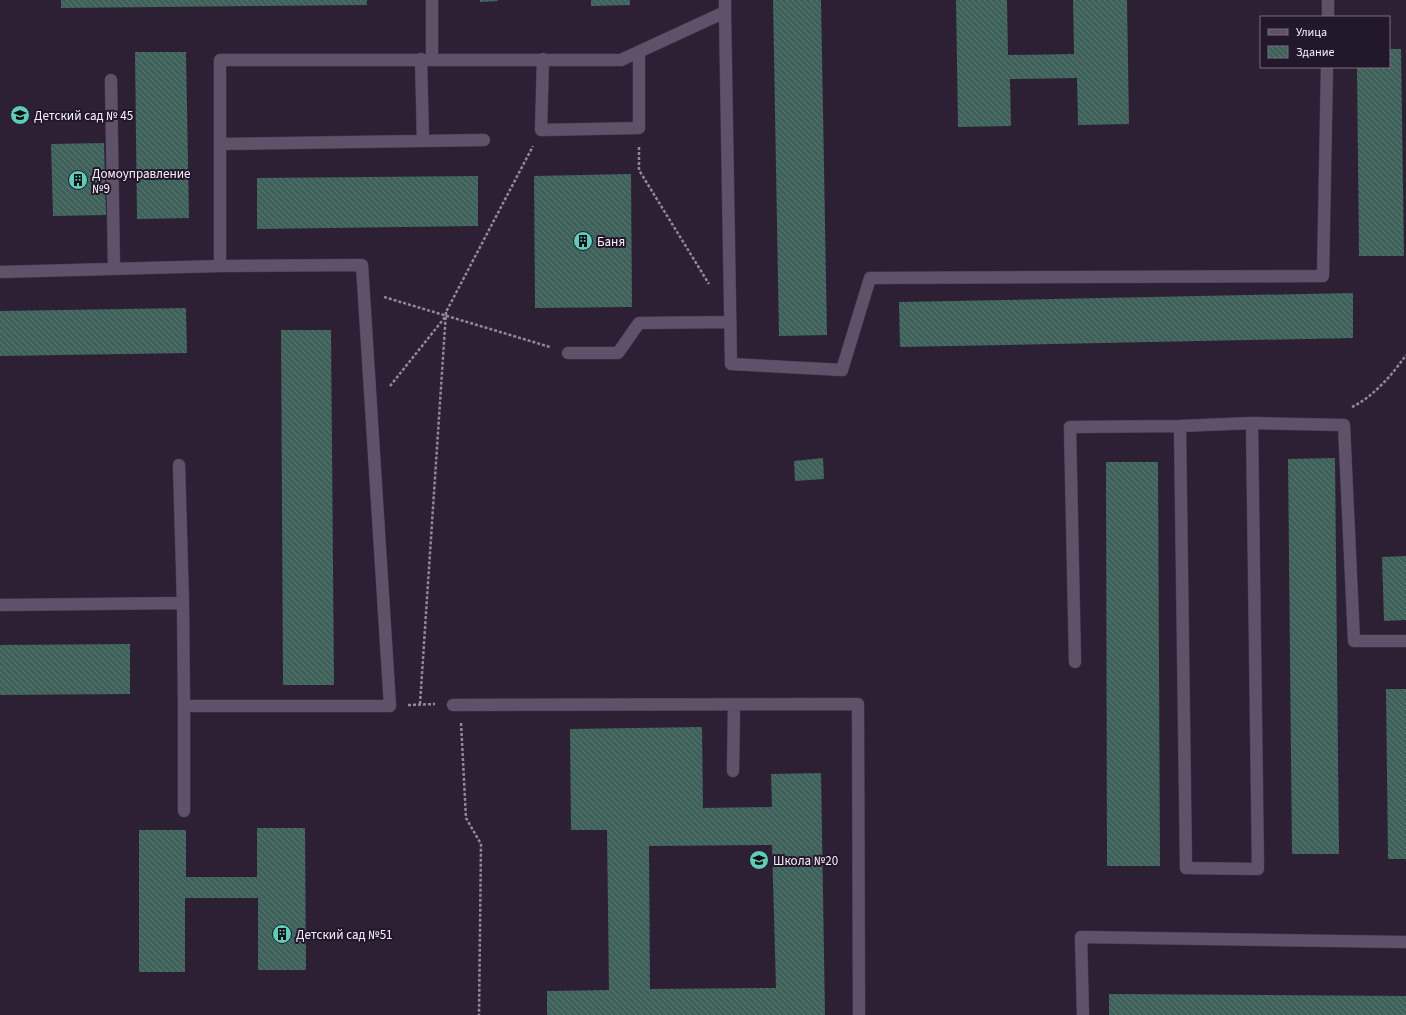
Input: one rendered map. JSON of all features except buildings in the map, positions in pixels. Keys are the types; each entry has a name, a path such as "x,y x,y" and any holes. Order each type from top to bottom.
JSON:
{"lane":[{"path":"423,141 427,58 432,0"},
{"path":"1328,0 1328,16"},
{"path":"220,266 220,60 427,58 621,60 725,6 730,364 842,370 870,278 1323,276 1327,68"},
{"path":"543,59 541,130 639,128 639,52"},
{"path":"110,80 114,269"},
{"path":"220,144 484,140"},
{"path":"0,272 220,266 362,265 390,706 184,706"},
{"path":"568,353 618,353 639,323 730,319"},
{"path":"1180,426 1186,868 1258,869 1252,423"},
{"path":"1075,662 1070,427 1180,426 1252,423 1344,425 1354,641 1406,641"},
{"path":"179,465 183,603 184,811"},
{"path":"0,605 183,603"},
{"path":"453,705 858,704 859,1015"},
{"path":"733,771 734,705"},
{"path":"1083,1015 1082,937 1406,942"}],"path":[{"path":"420,704 446,312 541,130"},
{"path":"639,170 730,319"},
{"path":"363,290 568,353"},
{"path":"371,410 446,316"},
{"path":"1349,409 1361,403 1396,369 1406,355"},
{"path":"390,706 420,704 460,705 466,818 481,844 480,1015"}],"place":[{"name":"Детский сад № 45","path":"20,115"},
{"name":"Домоуправление №9","path":"78,180"},
{"name":"Баня","path":"583,241"},
{"name":"Школа №20","path":"759,860"},
{"name":"Детский сад №51","path":"282,934"}]}
